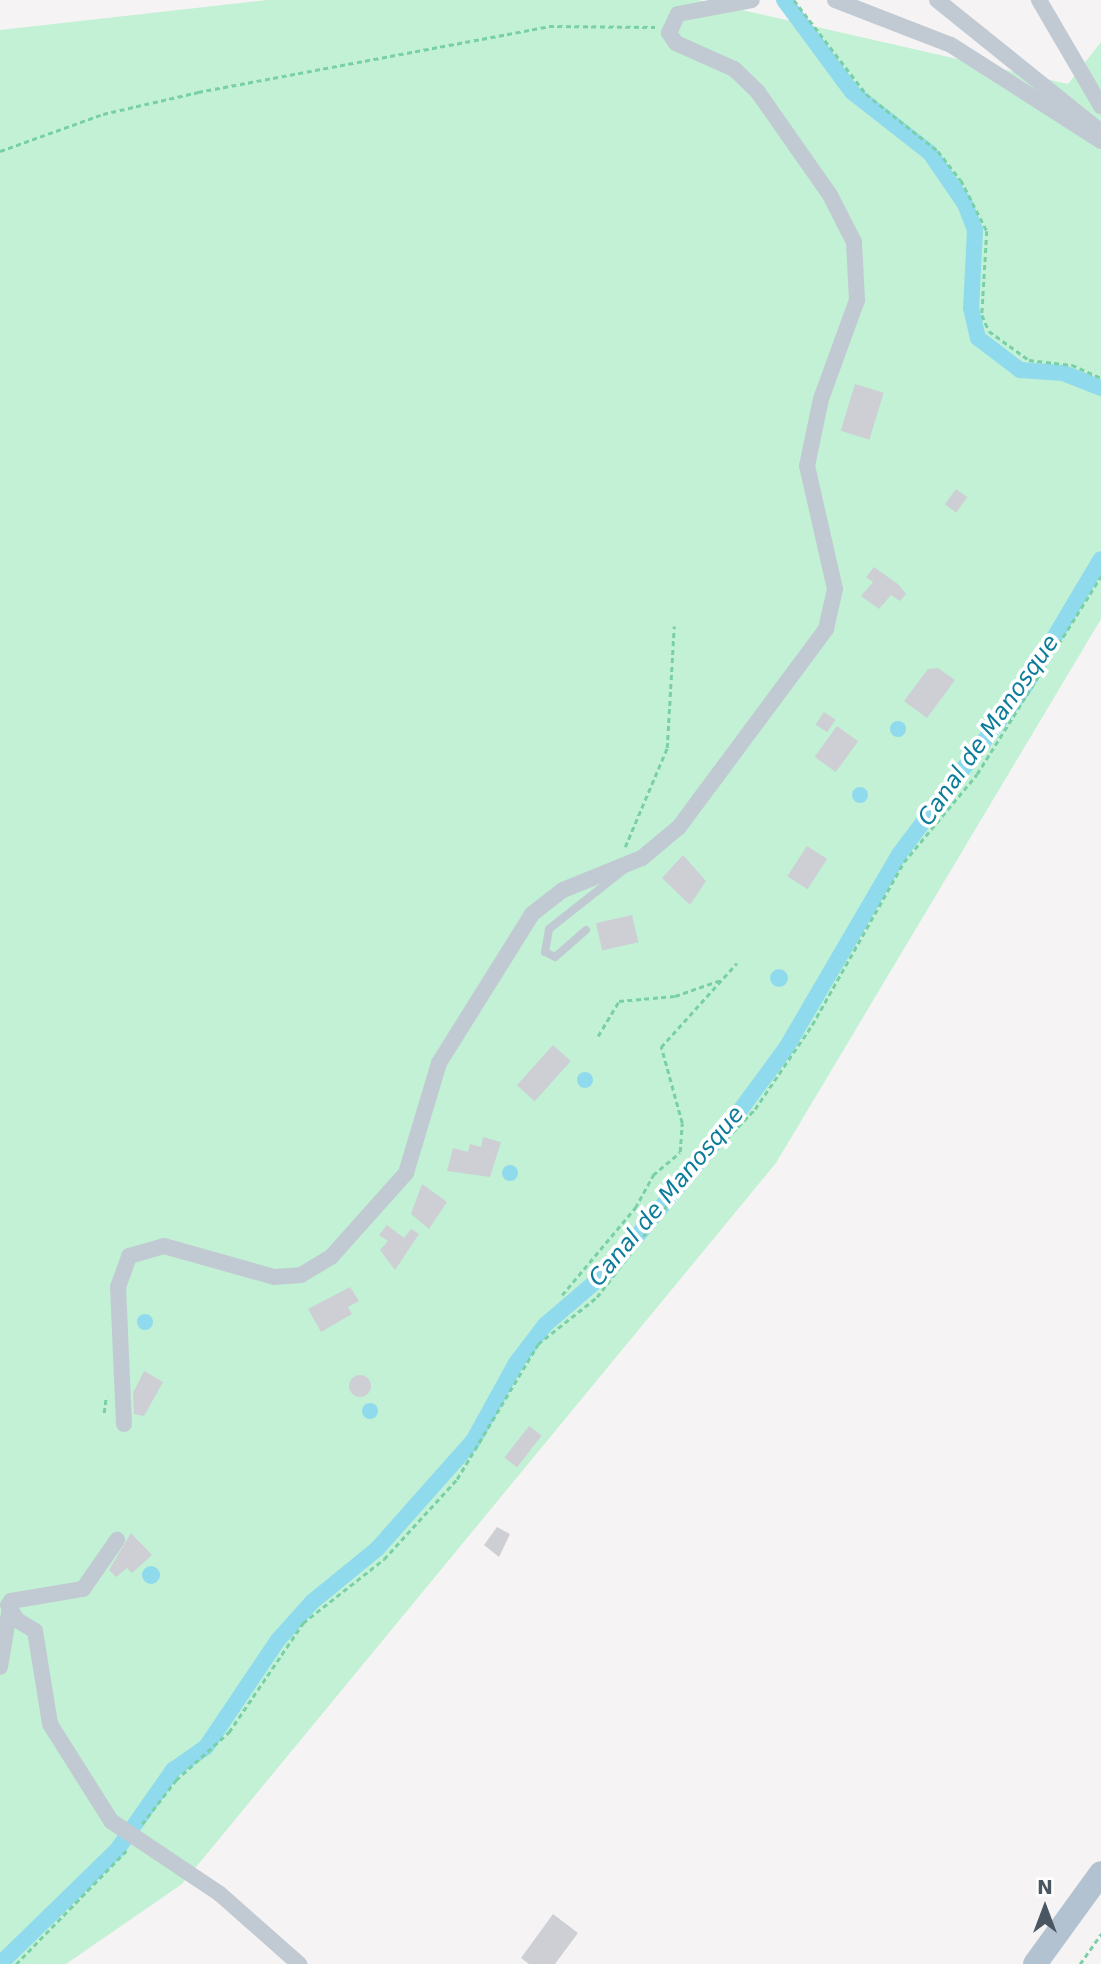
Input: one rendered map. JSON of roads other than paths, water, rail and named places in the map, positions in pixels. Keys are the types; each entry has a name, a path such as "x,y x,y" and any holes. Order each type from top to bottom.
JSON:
{"main road":[{"path":"1035,1964 1101,1873"}],"street":[{"path":"124,1424 118,1287 129,1256 164,1246 274,1277 323,1264 406,1173 439,1063 532,914 552,895 633,863 695,809 794,679 831,616 833,574 815,520 807,466 815,420 858,288 845,221 768,104 734,69 676,43 669,27 678,14 752,0"},
{"path":"835,0 951,45 1101,141"},
{"path":"937,0 1101,132"},
{"path":"1039,0 1101,106"},
{"path":"8,1605 83,1589 117,1540"},
{"path":"0,1667 8,1605"},
{"path":"8,1605 38,1636 50,1724 127,1836 204,1882 299,1964"}],"lane":[{"path":"586,930 555,957 545,952 549,929 633,863"}],"water":[{"path":"895,721 901,721 906,729 904,735 895,737 890,732 890,726"},
{"path":"857,787 863,787 868,795 866,801 857,803 852,798 852,792"},
{"path":"779,969 785,972 788,978 785,984 779,987 773,984 770,978 773,972"},
{"path":"582,1072 588,1072 593,1080 591,1086 582,1088 577,1083 577,1077"},
{"path":"510,1165 518,1173 510,1181 502,1173"},
{"path":"142,1314 148,1314 153,1322 151,1328 142,1330 137,1325 137,1319"},
{"path":"370,1403 378,1411 370,1419 362,1411"},
{"path":"151,1566 157,1569 160,1575 157,1581 151,1584 145,1581 142,1575 145,1569"}],"waterway":[{"name":"Canal de Manosque","path":"784,0 852,92 930,153 965,204 975,230 971,308 978,338 1020,370 1063,373 1101,388"},
{"name":"Canal de Manosque","path":"0,1964 117,1850 173,1770 206,1747 278,1640 312,1602 377,1549 473,1441 516,1363 545,1325 608,1271 730,1124 786,1048 900,853 1024,688 1101,559"}]}
